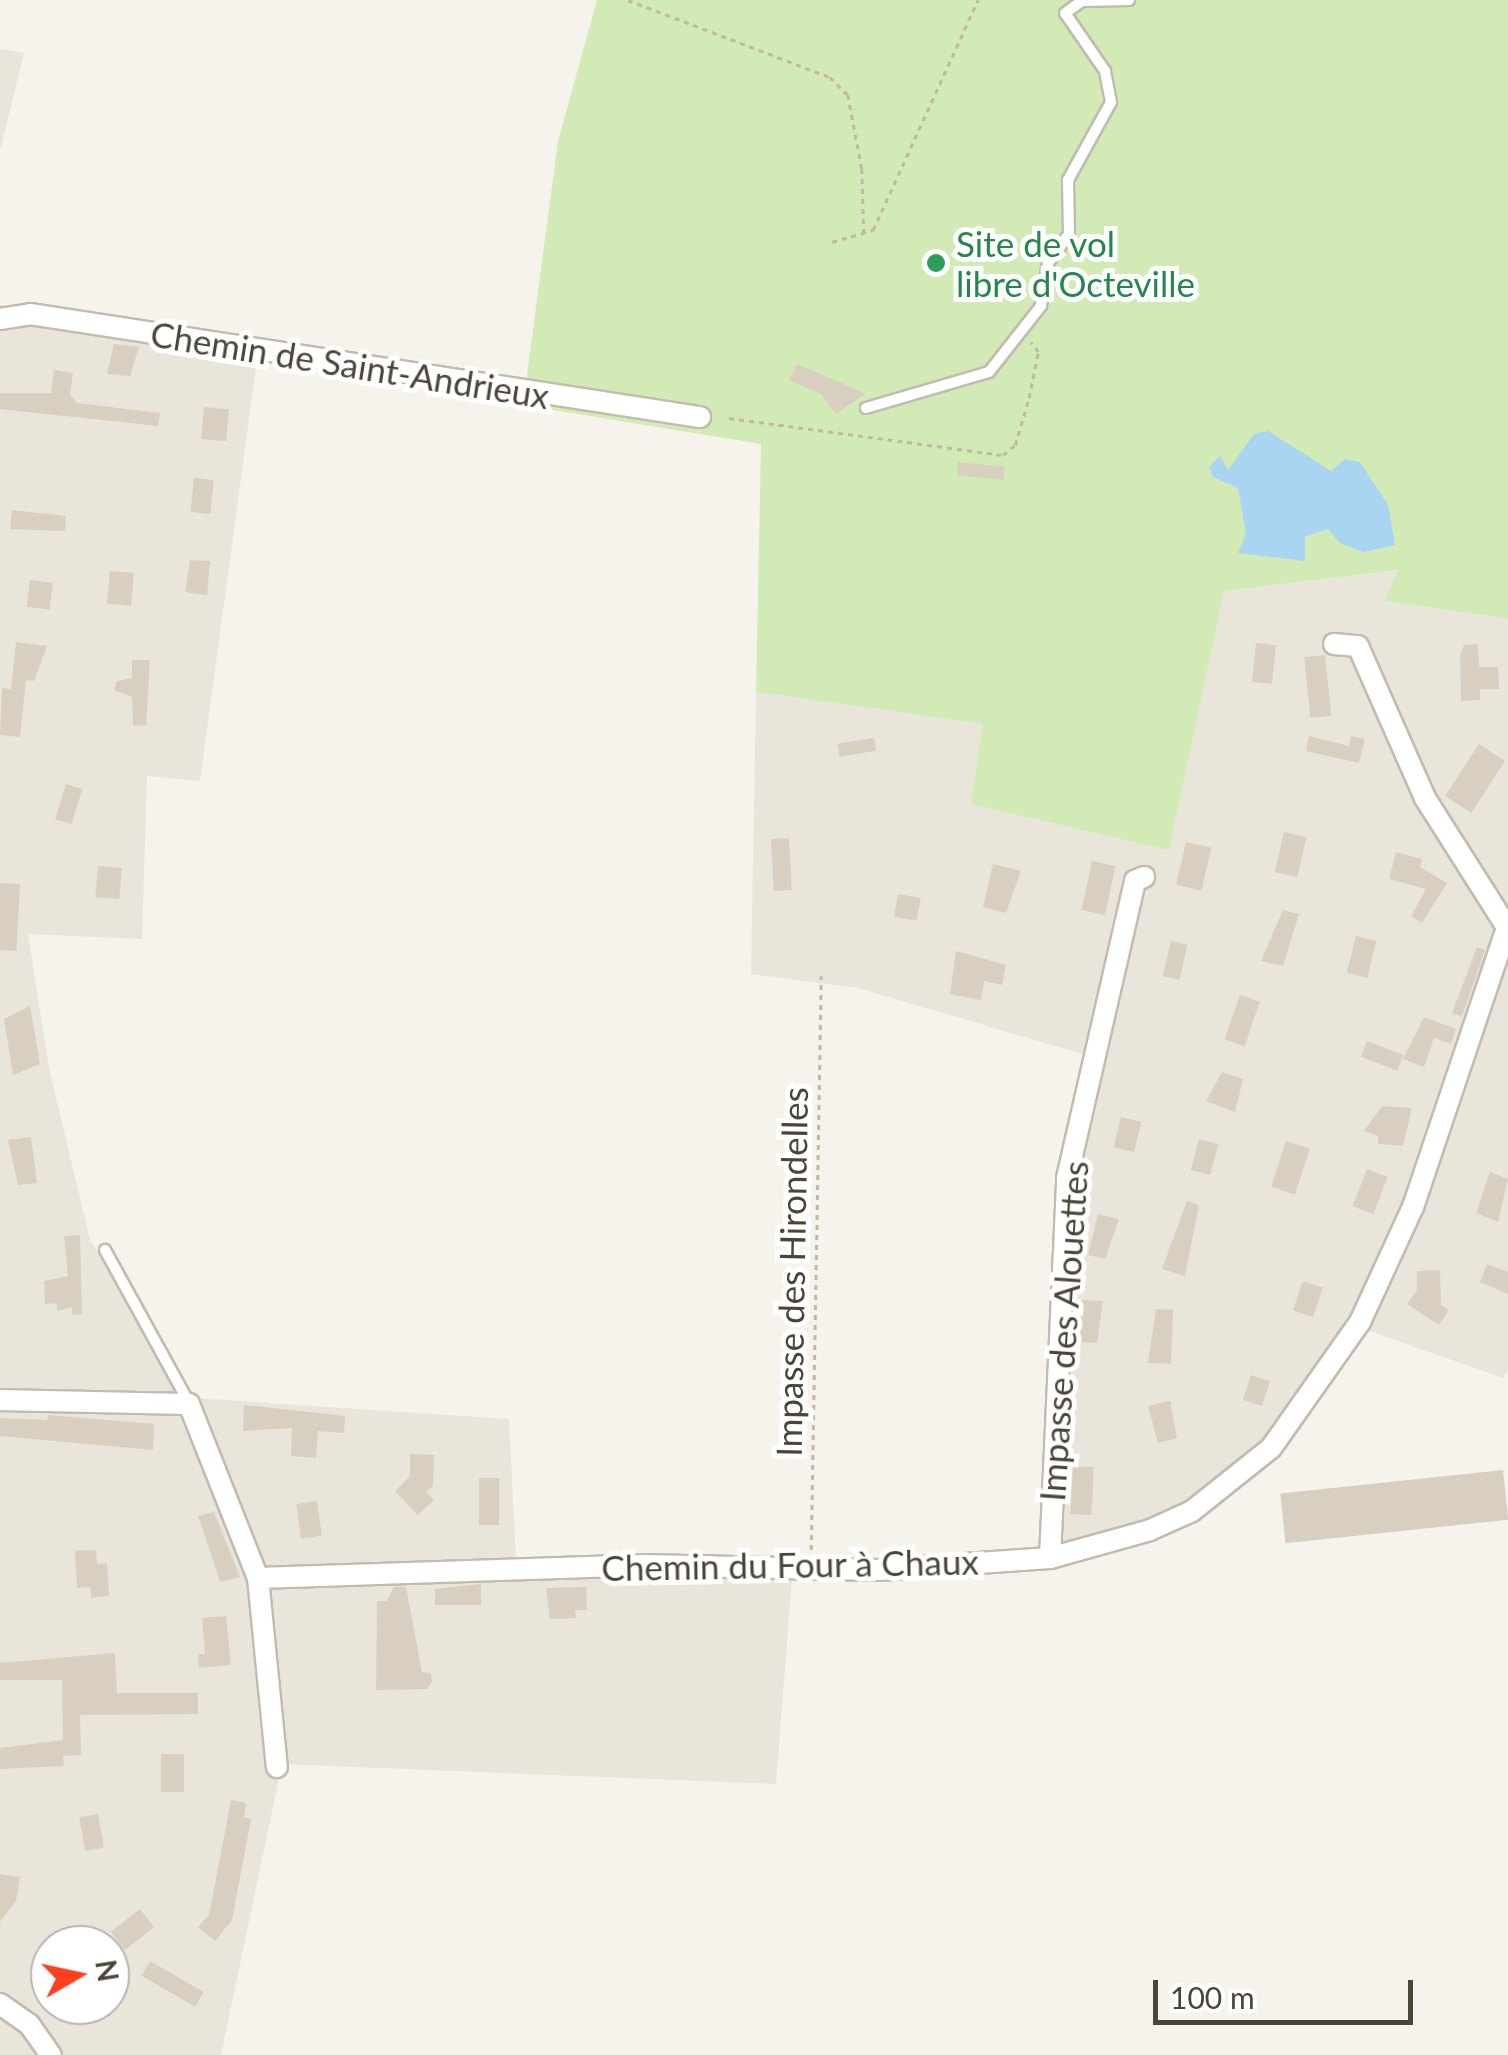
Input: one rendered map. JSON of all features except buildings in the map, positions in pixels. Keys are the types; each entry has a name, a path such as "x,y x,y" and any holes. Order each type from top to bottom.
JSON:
{"street":[{"name":"Chemin de Saint-Andrieux","path":"0,319 30,314 700,417"},
{"name":"Chemin du Four à Chaux","path":"258,1578 507,1567 810,1569 1050,1558 1150,1530 1192,1511 1272,1448 1304,1409 1360,1322 1413,1207 1507,927 1425,798 1358,646 1334,644"},
{"name":"Impasse des Alouettes","path":"1050,1558 1067,1178 1135,881 1144,878"},
{"path":"0,1400 189,1404 258,1578 277,1767"},
{"path":"0,2004 30,2024 51,2055"}],"lane":[{"path":"866,408 989,372 1041,306 1048,263 1070,234 1068,180 1111,102 1104,71 1065,13 1082,1 1129,0"},
{"path":"105,1250 189,1404"}],"path":[{"path":"628,0 830,77 848,96 862,169 864,232"},
{"path":"832,242 873,230 978,0"},
{"path":"729,418 1003,454 1015,444 1038,352 1022,329"},
{"name":"Impasse des Hirondelles","path":"810,1569 821,976"}],"shaded area":[{"path":"0,49 24,53 0,151"},
{"path":"0,305 259,345 200,781 147,776 142,939 28,934 49,1068 90,1240 195,1398 509,1419 516,1560 792,1577 776,1784 282,1764 221,2055 0,2055"},
{"path":"1399,570 1386,601 1508,619 1508,1370 1503,1378 1364,1329 1287,1444 1218,1504 1167,1529 1044,1566 1086,1055 858,988 751,974 756,692 984,724 1169,850 1223,591"}],"green space":[{"path":"597,0 1508,0 1508,619 1385,601 1398,570 1224,591 1169,850 971,804 983,724 756,692 761,444 523,405 558,141"}],"water":[{"path":"1268,431 1331,471 1345,459 1360,462 1388,505 1395,545 1363,552 1340,543 1328,529 1305,536 1305,561 1238,553 1246,534 1238,488 1213,477 1209,467 1220,456 1228,470 1254,434"}],"place":[{"name":"Site de vol libre d'Octeville","path":"936,263"}]}
